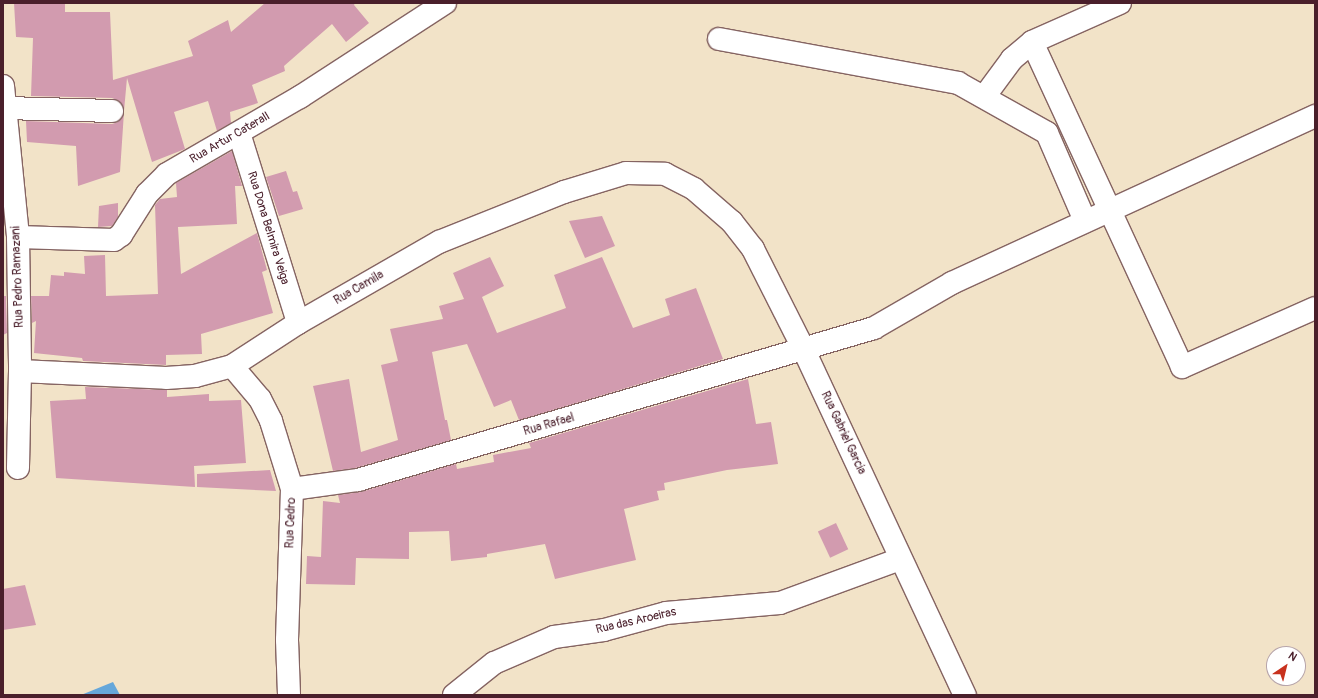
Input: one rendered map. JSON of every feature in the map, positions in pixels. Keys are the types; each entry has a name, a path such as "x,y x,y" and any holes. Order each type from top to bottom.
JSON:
{"street":[{"name":"Rua Artur Caterall","path":"18,237 114,240 121,235 155,184 167,174 239,133 386,43 445,3"},
{"path":"984,97 1012,59 1032,42 1120,3"},
{"path":"718,39 958,83 1047,133 1085,221"},
{"path":"1032,42 1182,367 1315,308"},
{"name":"Rua Pedro Ramazani","path":"3,86 7,173 18,237 20,371 18,468"},
{"path":"5,108 112,111"},
{"name":"Rua Rafael","path":"292,489 358,480 874,328 952,283 1315,116"},
{"name":"Rua Dona Belmira Veiga","path":"239,133 298,323"},
{"path":"1054,148 1088,163"},
{"name":"Rua Camila","path":"20,371 166,378 195,376 232,366 298,323 439,242 564,192 626,173 665,174 694,189"},
{"name":"Rua Gabriel Garcia","path":"694,189 732,222 752,249 803,348 900,559 965,695"},
{"name":"Rua Cedro","path":"232,366 260,399 271,421 292,489 286,640 289,695"},
{"name":"Rua das Aroeiras","path":"454,695 494,662 554,637 604,630 666,612 780,603 900,559"}],"water":[{"path":"113,682 120,695 81,695"}],"building":[{"path":"14,3 65,3 65,12 110,12 113,80 193,56 188,41 228,20 231,32 265,3 355,3 354,5 369,23 346,42 332,24 284,66 285,71 252,85 258,103 230,112 231,123 217,131 208,101 174,112 185,149 152,162 127,78 124,111 119,101 112,98 31,96 33,38 16,37"},
{"path":"124,112 120,172 78,186 76,146 27,142 26,121 112,124 118,122"},
{"path":"232,151 242,186 235,186 237,224 178,227 181,274 257,233 267,270 262,272 273,313 201,334 202,354 166,355 166,365 83,361 82,358 34,353 36,321 32,323 31,296 49,296 51,275 64,276 64,272 85,274 84,256 105,255 106,296 158,294 155,205 160,199 177,197 176,183"},
{"path":"286,171 293,192 297,191 303,209 279,216 266,177"},
{"path":"118,203 118,217 112,226 98,227 99,206"},
{"path":"602,216 615,246 585,258 569,221"},
{"path":"490,257 504,286 482,297 497,333 566,308 554,275 602,257 633,328 670,315 665,299 696,288 723,359 519,420 511,400 494,407 467,344 432,352 445,420 447,420 451,440 355,468 333,471 313,386 349,379 361,452 398,440 381,365 398,361 390,329 443,319 439,306 464,299 453,273"},
{"path":"3,296 6,296 7,333 3,335"},
{"path":"748,379 756,424 771,422 778,464 727,470 664,483 665,490 657,491 659,500 624,509 636,560 555,579 545,544 487,554 487,557 451,561 449,531 409,532 409,559 356,558 355,585 306,584 307,556 321,557 323,501 340,503 338,495 361,492 456,464 457,469 494,462 493,455 531,448 529,443"},
{"path":"85,387 167,390 167,397 209,394 209,401 241,400 246,463 194,466 195,487 56,478 50,401 86,399"},
{"path":"270,470 276,491 197,487 197,474"},
{"path":"836,523 848,549 830,558 818,531"},
{"path":"25,585 36,625 3,630 3,589"}]}
